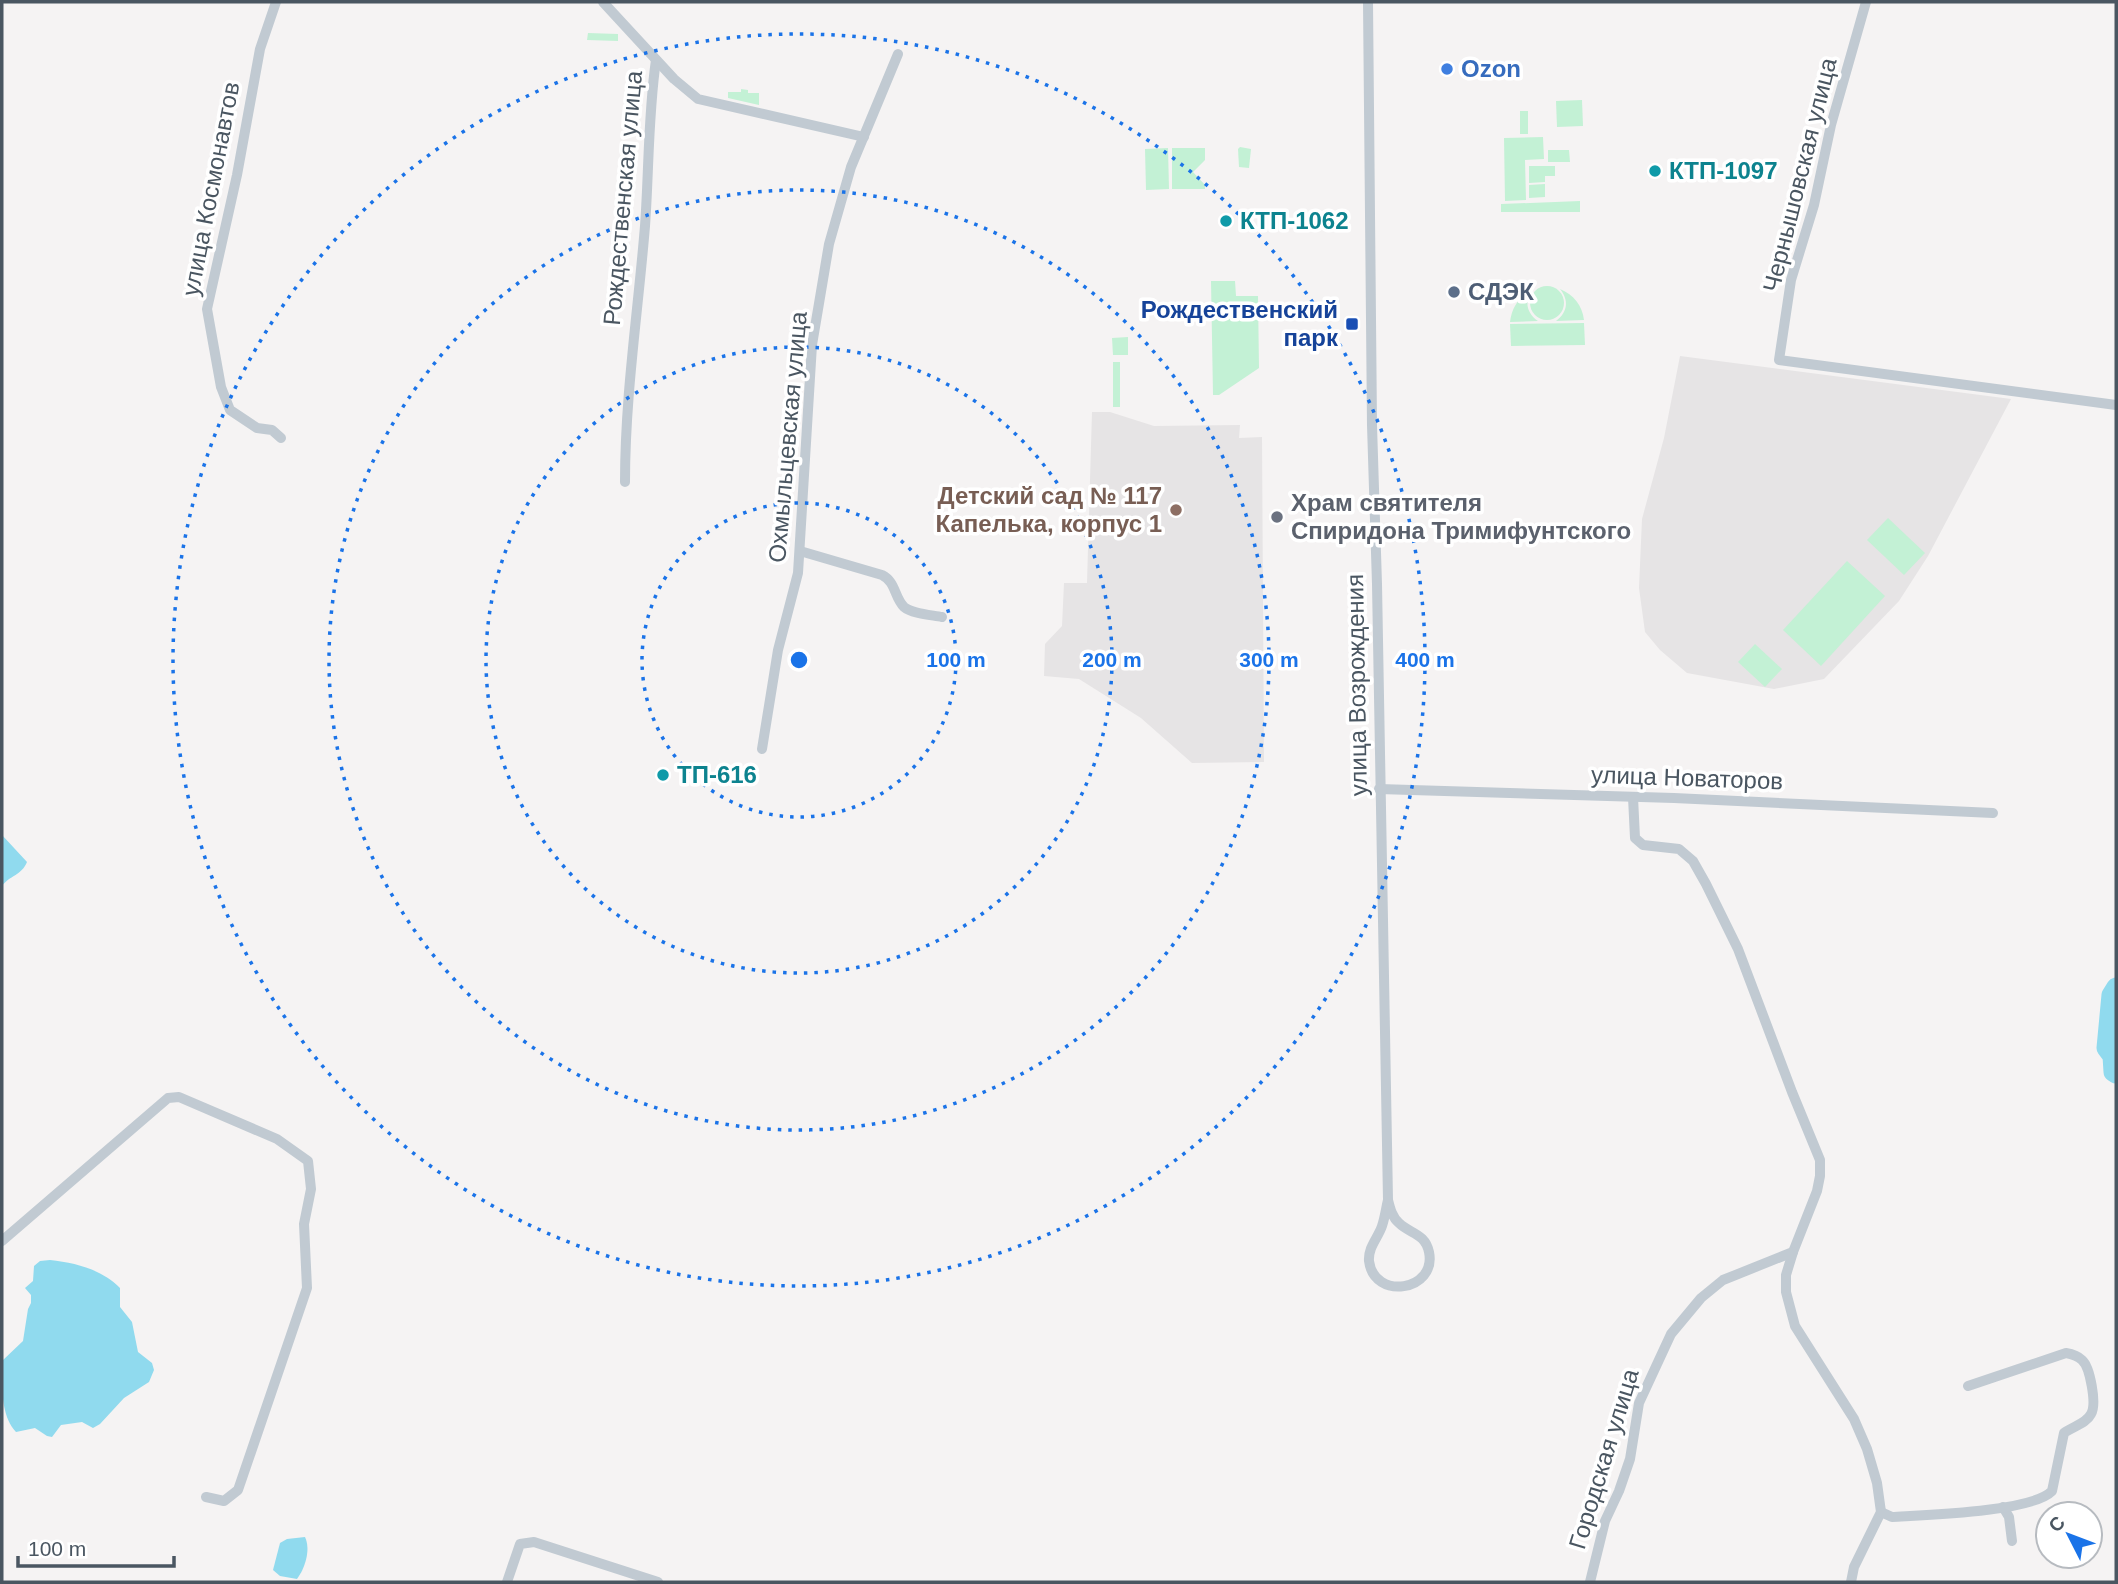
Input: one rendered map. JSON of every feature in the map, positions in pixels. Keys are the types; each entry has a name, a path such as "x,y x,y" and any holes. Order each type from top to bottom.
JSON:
{"street":[{"name":"улица Космонавтов","path":"276,2 260,49 237,175 207,309 221,387 230,410 257,428 272,430 281,438"},
{"path":"603,2 656,60"},
{"name":"улица Возрождения","path":"1368,2 1372,416 1388,1199 1383,1224 1370,1250 1371,1266 1376,1276 1385,1284 1407,1286 1417,1282 1425,1273 1429,1263 1429,1251 1421,1236 1397,1222 1388,1199"},
{"name":"Чернышовская улица","path":"1866,2 1831,125 1814,205 1791,279 1779,360 2116,405"},
{"name":"Охмыльцевская улица","path":"762,749 778,650 798,573 812,345 834,222 851,167 898,54"},
{"name":"Рождественская улица","path":"656,60 698,99 864,137"},
{"name":"Рождественская улица","path":"625,482 624,447 645,225 656,60"},
{"path":"800,551 881,575 892,584 904,607 942,617"},
{"name":"улица Новаторов","path":"1379,789 1993,813"},
{"path":"1633,797 1635,838 1643,845 1679,849 1693,862 1706,884 1738,948 1820,1160 1817,1191 1793,1252 1786,1275 1786,1292 1795,1326 1854,1419 1877,1483 1881,1512 1854,1567 1851,1582"},
{"path":"2,1241 168,1098 179,1097 277,1139 308,1161 311,1189 304,1224 307,1288 238,1490 224,1501 206,1496"},
{"name":"Городская улица","path":"1590,1582 1605,1521 1630,1459 1639,1403 1671,1334 1701,1297 1723,1280 1793,1252"},
{"path":"1881,1512 1892,1517 2003,1507 2040,1500 2052,1491 2064,1433 2087,1419 2093,1412 2093,1394 2085,1362 2066,1353 1968,1386"},
{"path":"2003,1507 2008,1517 2012,1541"},
{"path":"507,1582 520,1544 534,1542 658,1582"}],"shaded area":[{"path":"1680,356 2011,399 1928,556 1899,601 1824,679 1774,689 1687,673 1660,650 1645,632 1639,588 1642,519 1664,438"},
{"path":"1092,412 1110,412 1154,426 1240,425 1239,438 1262,437 1264,762 1192,763 1141,718 1079,679 1044,676 1045,644 1062,626 1064,583 1087,583"}],"green space":[{"path":"588,33 618,34 618,41 587,40"},
{"path":"741,89 748,90 748,93 759,93 759,105 728,98 728,92 741,92"},
{"path":"1582,100 1583,126 1557,127 1556,101"},
{"path":"1520,111 1528,111 1528,134 1520,134"},
{"path":"1543,137 1544,159 1525,160 1526,200 1505,201 1504,138"},
{"path":"1240,147 1251,149 1249,168 1239,167"},
{"path":"1168,148 1169,189 1146,190 1145,149"},
{"path":"1172,148 1205,148 1205,160 1193,172 1205,185 1205,189 1172,189"},
{"path":"1548,150 1569,150 1570,162 1548,162"},
{"path":"1529,166 1555,166 1555,176 1545,176 1545,182 1529,183"},
{"path":"1545,184 1545,197 1529,198 1529,185"},
{"path":"1580,201 1580,212 1501,212 1501,204"},
{"path":"1211,281 1235,281 1236,296 1258,296 1259,368 1219,395 1213,395"},
{"path":"1547,286 1559,291 1564,303 1559,315 1547,320 1535,315 1530,303 1535,291"},
{"path":"1533,289 1528,298 1528,306 1538,321 1510,322 1517,302"},
{"path":"1560,289 1576,301 1584,320 1556,321 1566,306"},
{"path":"1584,323 1585,345 1511,346 1510,324"},
{"path":"1128,337 1128,355 1113,355 1112,338"},
{"path":"1113,362 1120,362 1120,407 1113,407"},
{"path":"1888,518 1925,553 1904,575 1867,540"},
{"path":"1847,561 1885,596 1821,666 1783,630"},
{"path":"1755,644 1782,669 1765,687 1738,662"}],"water":[{"path":"2,835 27,862 22,870 2,886"},
{"path":"50,1260 88,1268 113,1281 120,1288 120,1307 132,1322 138,1352 152,1363 154,1370 149,1382 124,1398 100,1424 93,1428 82,1422 61,1425 52,1437 35,1428 16,1432 7,1417 2,1379 2,1361 23,1341 31,1303 31,1295 25,1288 33,1281 34,1266 40,1261"},
{"path":"305,1537 307,1553 300,1575 297,1579 280,1576 273,1570 280,1543 287,1539"}],"waterway":[{"path":"2116,987 2111,995 2106,1048 2112,1056 2113,1072 2116,1074"}],"place":[{"name":"Ozon","path":"1447,69"},
{"name":"КТП-1097","path":"1655,171"},
{"name":"КТП-1062","path":"1226,221"},
{"name":"СДЭК","path":"1454,292"},
{"name":"Рождественский парк","path":"1352,324"},
{"name":"Детский сад № 117 Капелька, корпус 1","path":"1176,510"},
{"name":"Храм святителя Спиридона Тримифунтского","path":"1277,517"},
{"name":"ТП-616","path":"663,775"}]}
